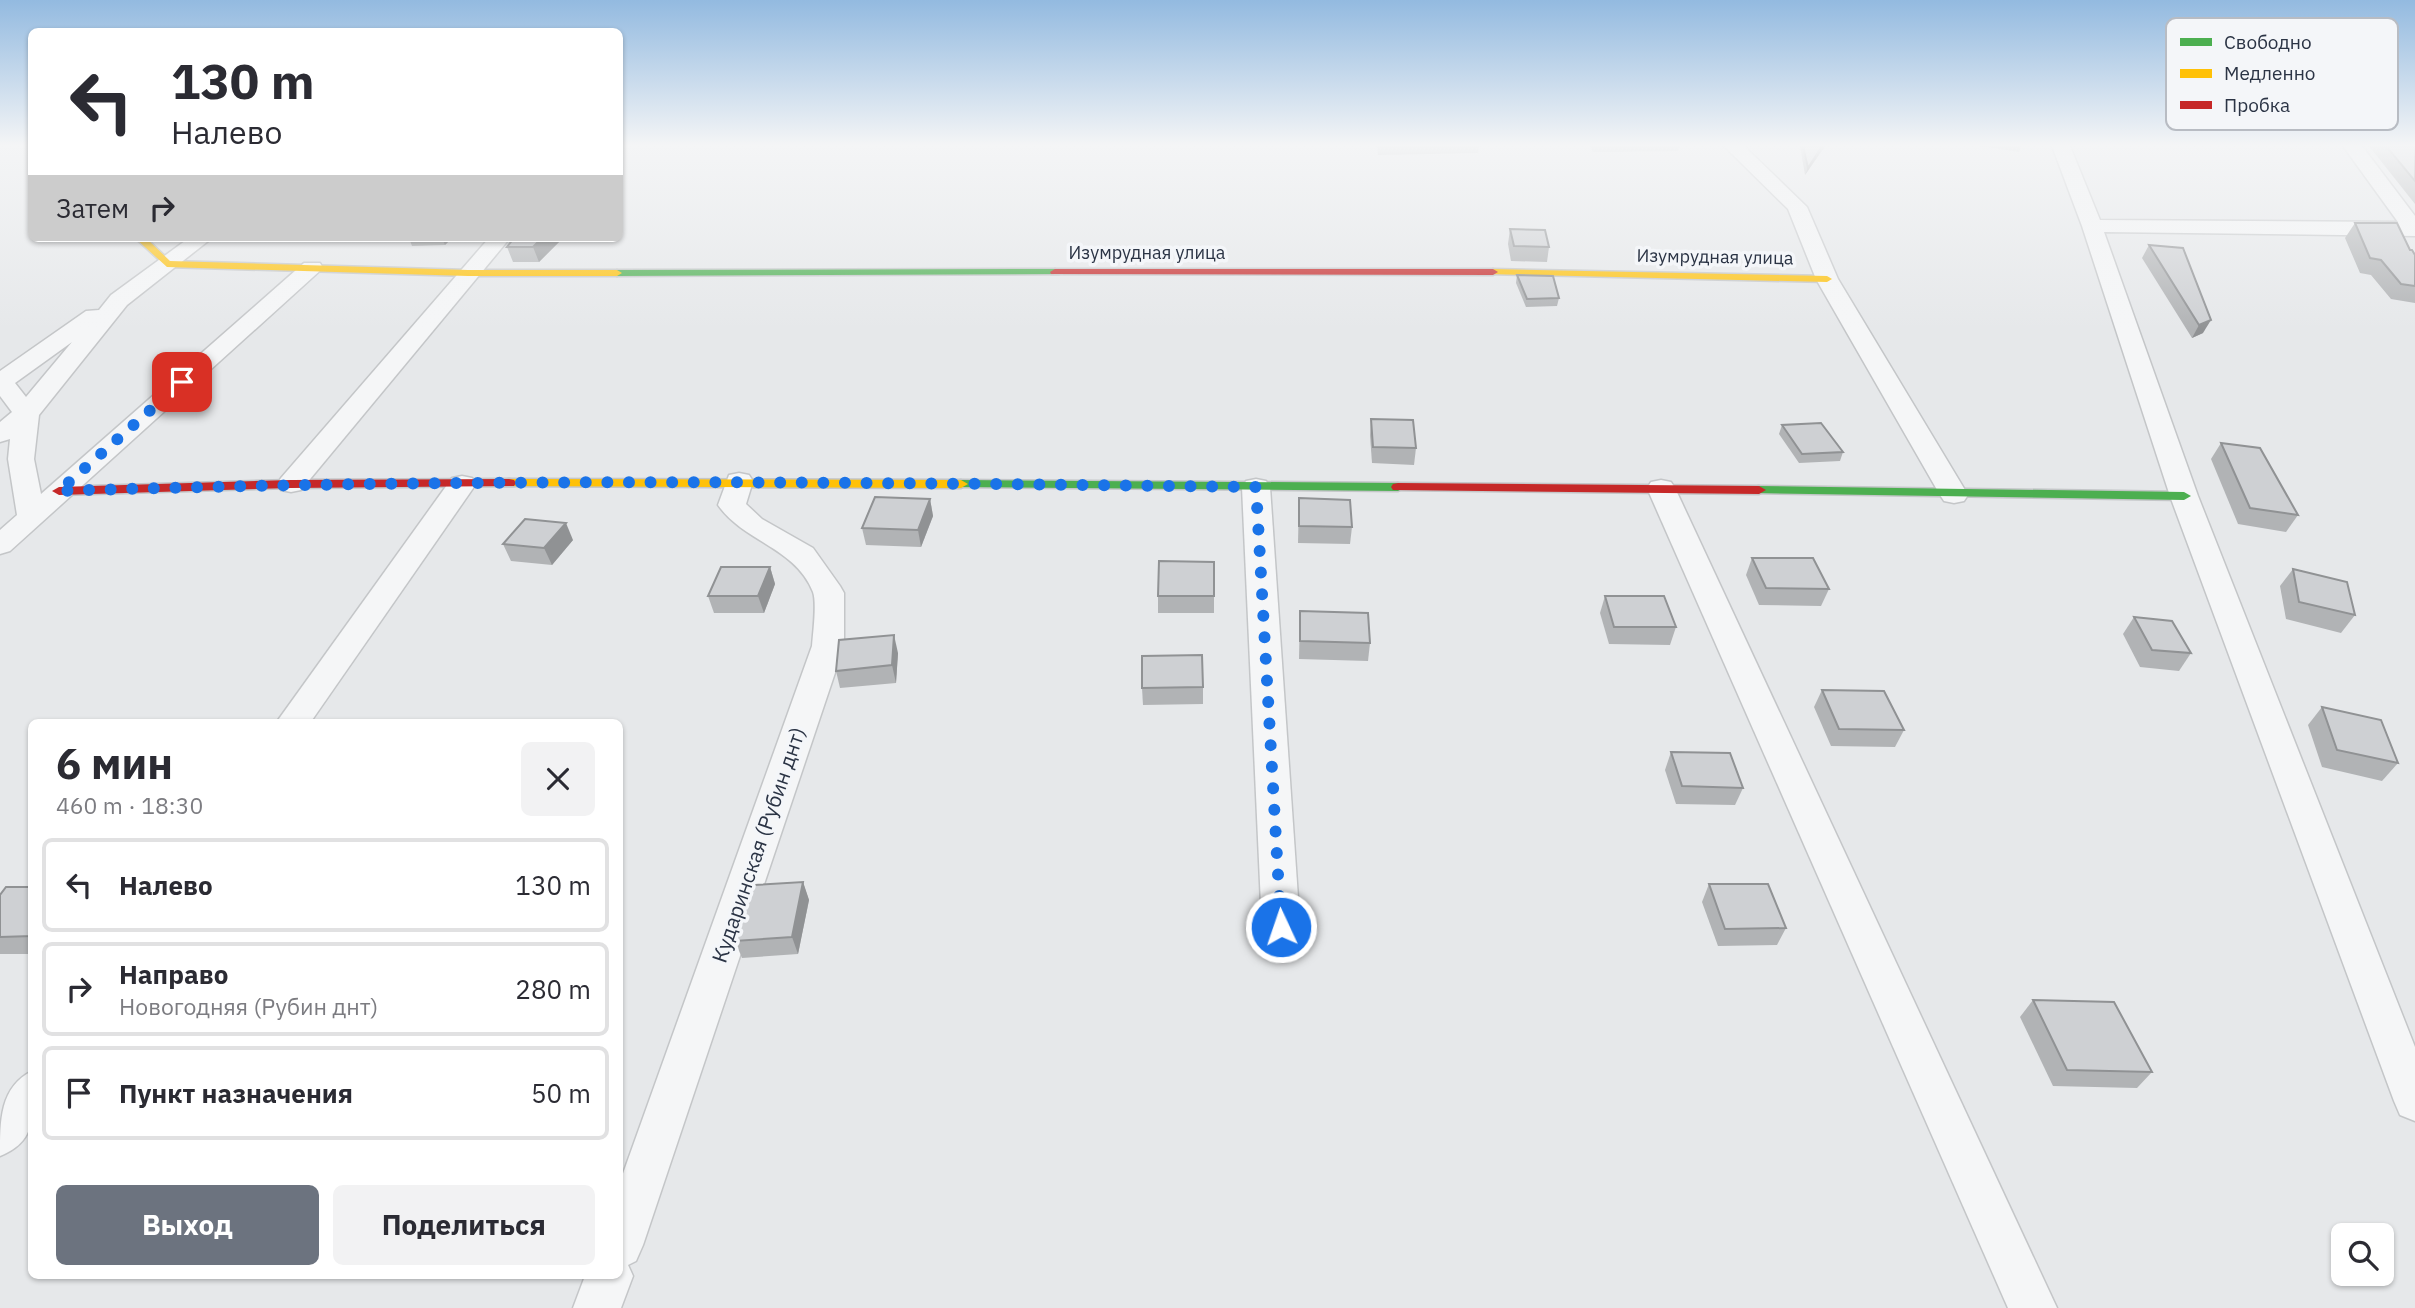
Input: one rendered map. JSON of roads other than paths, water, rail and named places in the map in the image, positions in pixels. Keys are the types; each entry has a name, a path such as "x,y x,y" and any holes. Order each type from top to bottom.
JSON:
{"street":[{"path":"1797,207 1827,279 1954,495"},
{"path":"2085,207 2184,495 2415,1101"},
{"path":"2398,207 2414,229"},
{"path":"2092,226 2414,229"},
{"path":"144,242 167,264"},
{"path":"31,517 21,459 26,414 1,381 119,300 197,242"},
{"path":"291,484 496,242"},
{"name":"Изумрудная улица","path":"167,264 468,273 1509,272 1827,279"},
{"path":"0,545 312,268"},
{"path":"0,434 26,414 119,300"},
{"path":"59,491 291,484 740,481 1661,488 1954,495 2184,495"},
{"name":"Кударинская (Рубин днт)","path":"623,1236 828,646 829,593 803,554 752,525 732,505 740,481"},
{"path":"295,719 462,484"},
{"path":"1256,487 1281,927"},
{"path":"1661,488 2033,1308"},
{"path":"0,1135 28,1096"},
{"path":"597,1308 608,1279"}]}
